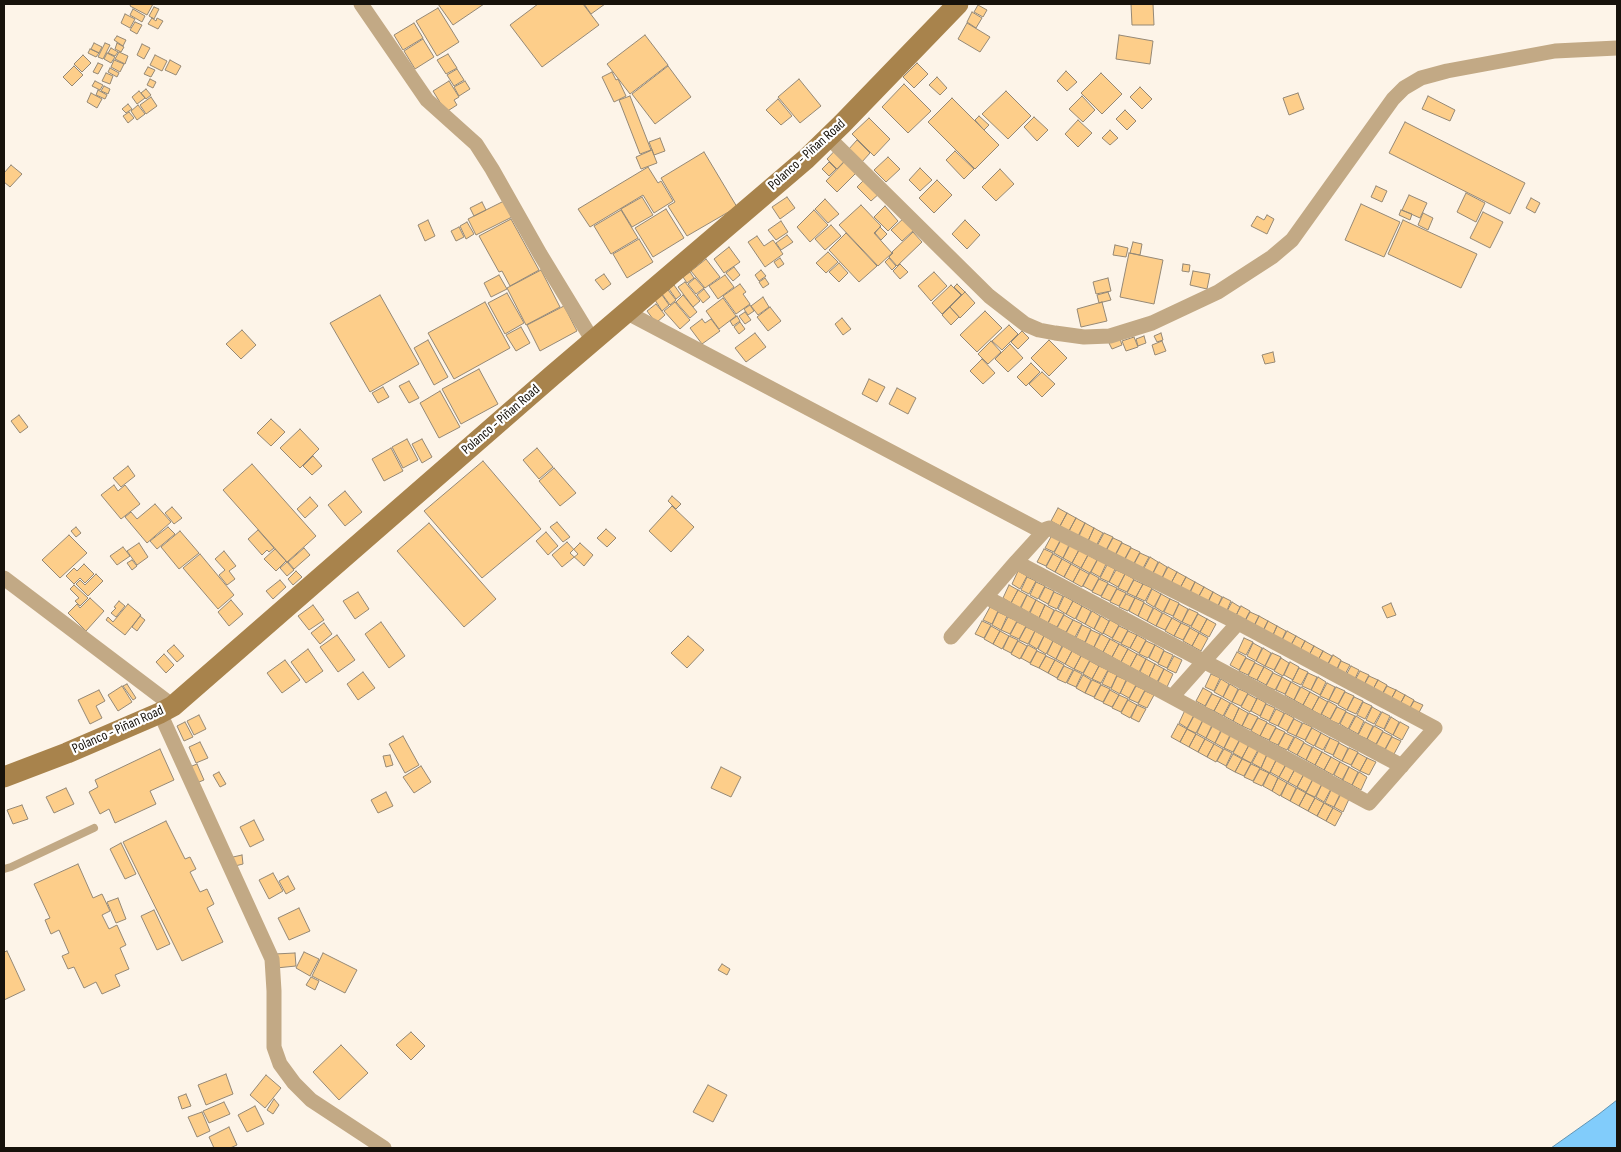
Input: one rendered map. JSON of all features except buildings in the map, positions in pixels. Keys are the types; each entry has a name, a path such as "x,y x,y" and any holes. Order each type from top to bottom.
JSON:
{"main road":[{"name":"Polanco - Piñan Road","path":"4,777 67,753 167,710 798,165 828,137 958,4"}],"street":[{"path":"361,4 427,100 476,144 593,341"},
{"path":"828,137 989,296 1025,324 1039,330 1084,338 1110,336 1152,323 1218,292 1272,257 1292,240 1393,100 1404,88 1421,78 1447,70 1555,51 1617,48"},
{"path":"626,312 1043,532"},
{"path":"951,637 1016,562 1043,532 1049,528 1238,623 1434,728 1370,803 986,597"},
{"path":"1016,562 1402,766"},
{"path":"4,578 167,710 272,959 274,1047 280,1064 294,1083 312,1100 384,1148"},
{"path":"1172,697 1238,623"}],"lane":[{"path":"4,869 94,828"}],"water":[{"path":"1617,1100 1617,1148 1551,1148 1599,1114"}]}
